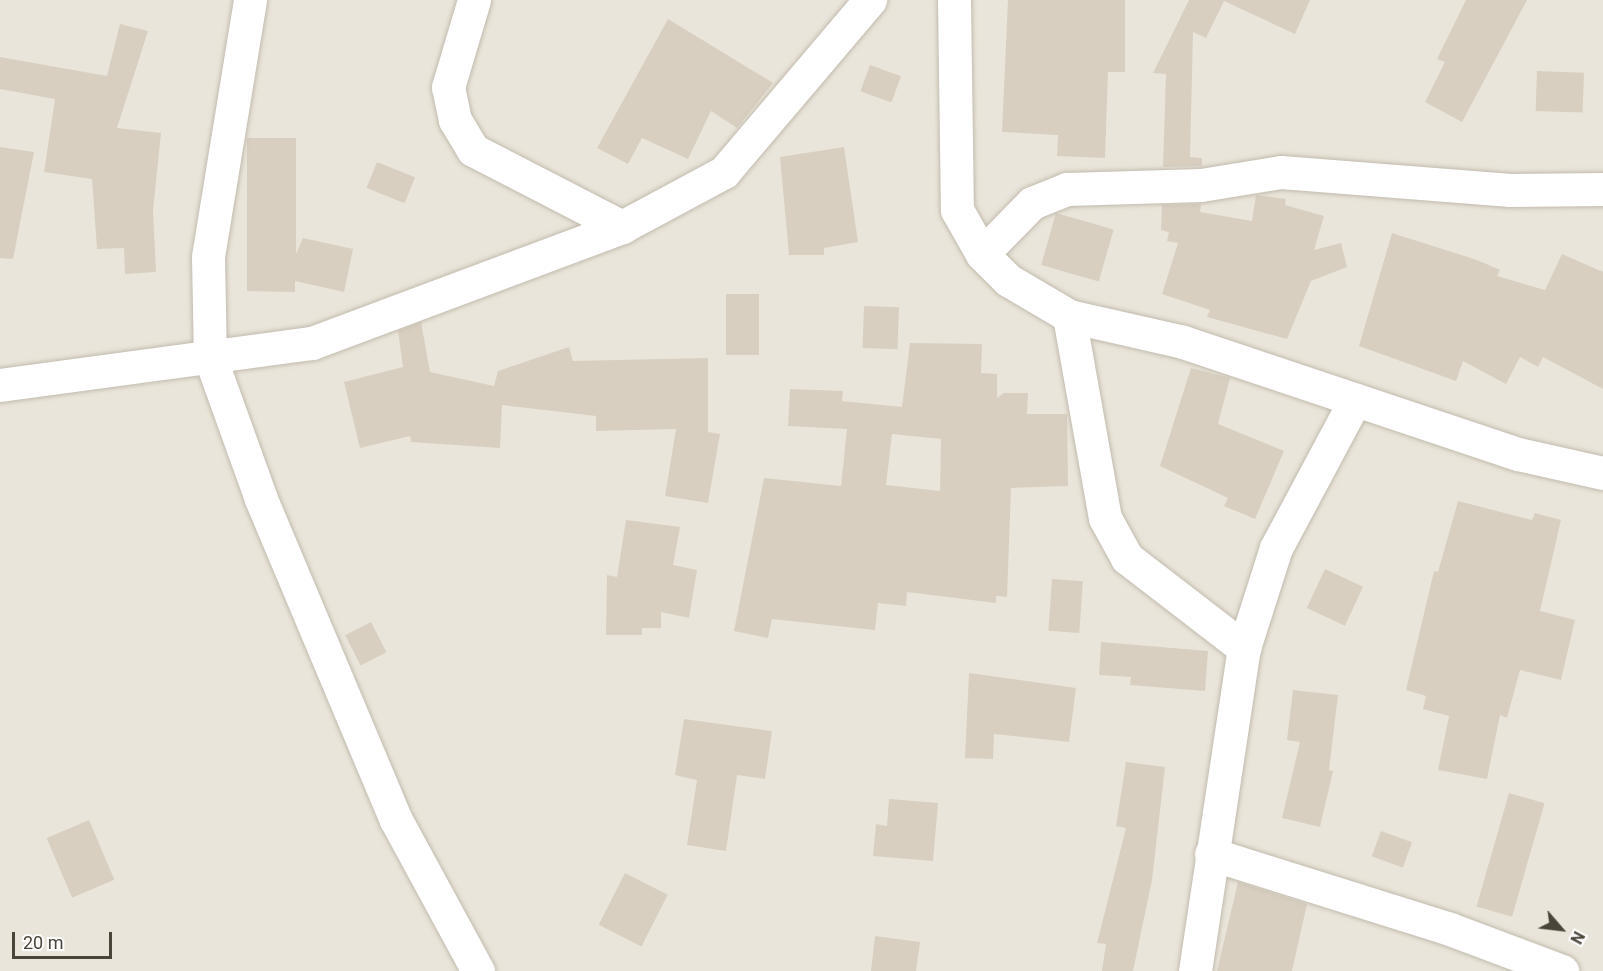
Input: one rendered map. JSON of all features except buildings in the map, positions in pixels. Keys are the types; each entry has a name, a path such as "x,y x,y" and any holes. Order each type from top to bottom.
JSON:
{"lane":[{"path":"250,0 208,257 210,357 261,499 396,820 477,971"},
{"path":"474,0 448,87 455,120 473,150 622,227"},
{"path":"0,385 312,343 622,227 724,172 870,0"},
{"path":"954,0 957,210 982,254 1008,280 1069,316 1183,342 1518,454 1603,473"},
{"path":"982,254 1032,203 1067,189 1201,185 1281,172 1510,190 1603,189"},
{"path":"1069,316 1111,528 1126,558 1244,648"},
{"path":"1195,971 1244,648 1276,548 1355,400"},
{"path":"1211,854 1450,929 1562,971"}],"shaded area":[{"path":"0,0 1603,0 1603,971 0,971"}]}
